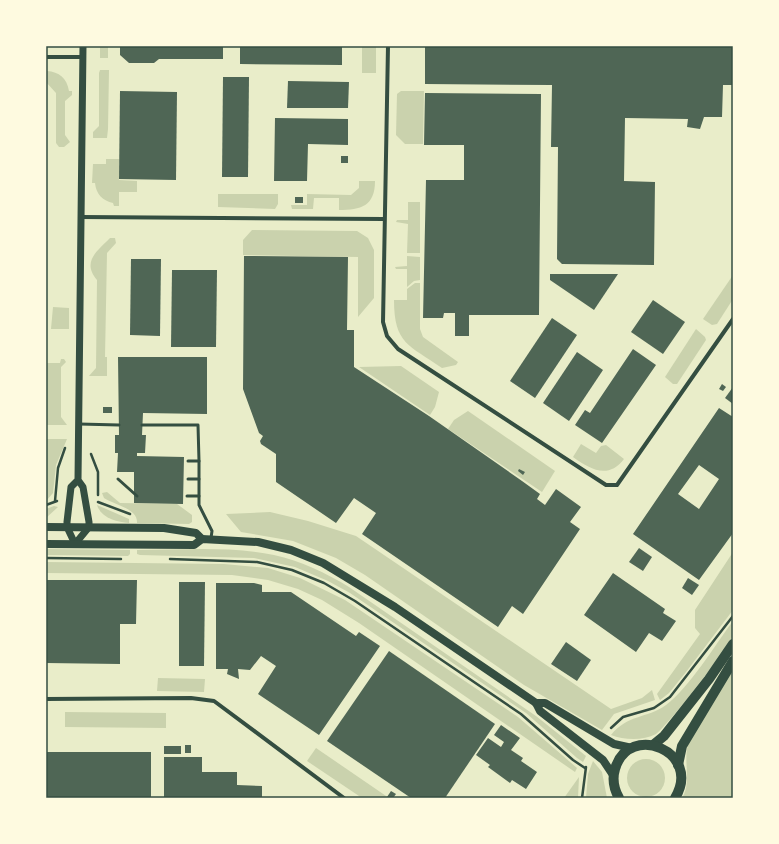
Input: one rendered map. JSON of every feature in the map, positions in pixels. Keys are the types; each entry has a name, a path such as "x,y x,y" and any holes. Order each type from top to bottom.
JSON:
{"main road":[{"path":"46,527 164,528 196,533 202,539 258,542 307,555 323,563 395,607 536,703 540,711 603,760 613,775"},
{"path":"46,544 194,545 202,539"},
{"path":"653,745 664,736 709,679 733,644"},
{"path":"675,798 681,782 678,765 682,746 733,661"},
{"path":"536,703 545,703 614,744 632,748"},
{"path":"618,797 614,785 613,775 619,759 632,748 646,744 653,745 668,752 678,765"}],"street":[{"path":"78,480 71,487 67,527 75,544 89,527 84,487 78,480 83,46"},
{"path":"388,46 383,322 387,336 398,350 606,485 617,485 733,319"},
{"path":"46,57 83,57"},
{"path":"81,217 384,219"},
{"path":"46,699 191,698 214,701 344,798"}],"lane":[{"path":"78,424 119,425"},
{"path":"142,425 198,426 200,505 212,530 211,540"},
{"path":"188,461 199,461"},
{"path":"118,479 137,496"},
{"path":"188,479 200,479"},
{"path":"187,496 200,496"}],"path":[{"path":"55,501 58,468 66,447"},
{"path":"90,451 98,472 96,502 132,516"},
{"path":"46,505 55,501 62,501"},
{"path":"46,558 127,558"},
{"path":"164,559 257,562 292,570 324,583 355,601 521,714 573,760 585,768"},
{"path":"607,733 614,723 623,717 654,708 670,697 733,616"},
{"path":"582,798 585,768 587,763"}],"green space":[{"path":"100,46 108,46 108,58 100,58"},
{"path":"362,46 376,46 376,73 362,73"},
{"path":"47,68 47,71 62,76 68,86 69,91 72,91 72,95 65,101 65,135 70,142 64,147 59,147 56,143 56,93 46,82"},
{"path":"100,70 109,70 108,129 107,138 93,138 93,132 99,126"},
{"path":"401,91 424,91 423,144 405,144 396,135 397,94"},
{"path":"106,159 119,159 119,180 137,181 137,192 119,192 119,206 114,206 113,203 103,199 98,194 95,183 92,183 93,164 106,164"},
{"path":"359,181 375,181 372,196 365,205 354,209 339,210 339,198 314,198 313,209 292,209 291,205 307,205 307,194 351,195 359,188"},
{"path":"218,194 278,194 278,204 275,209 218,207"},
{"path":"408,202 420,202 420,253 407,253 408,224 396,222 397,220 408,220"},
{"path":"252,230 357,231 368,238 374,250 374,298 358,317 358,257 243,255 243,240"},
{"path":"110,238 115,238 116,243 107,253 105,357 107,357 107,376 89,376 96,368 97,280 91,268 91,262 96,253"},
{"path":"407,256 420,257 420,280 414,281 407,287 407,269 396,269 395,267 407,266"},
{"path":"733,275 733,299 717,324 712,325 703,319"},
{"path":"415,283 420,283 420,329 423,337 458,362 456,365 442,368 412,348 400,335 395,315 394,300 407,300 407,289"},
{"path":"53,307 69,308 69,329 51,329"},
{"path":"696,329 705,337 706,340 677,384 673,384 665,377"},
{"path":"61,359 64,359 66,362 61,367 61,417 67,425 46,425 46,363 60,363"},
{"path":"401,366 439,392 435,407 430,415 359,367"},
{"path":"468,411 555,471 542,492 448,429 454,420"},
{"path":"46,439 67,439 56,465 53,493 46,501"},
{"path":"581,444 596,453 601,446 606,445 624,459 612,469 605,471 592,468 573,457"},
{"path":"107,492 120,503 177,504 192,515 192,522 189,524 137,523 134,514 130,510 104,498 102,493"},
{"path":"97,505 129,519 129,523 120,522 106,516"},
{"path":"54,506 58,507 46,518 46,509"},
{"path":"270,512 308,521 356,536 611,709 642,698 652,690 655,700 614,714 602,730 524,685 365,575 336,558 293,541 241,532 226,514"},
{"path":"46,549 130,550 130,554 128,556 46,555"},
{"path":"137,550 241,550 274,555 313,568 349,587 536,716 586,756 583,762 526,713 350,593 328,581 295,567 254,558 140,555 137,554"},
{"path":"733,552 733,610 669,693 660,700 657,694 700,634 695,628 695,610"},
{"path":"46,562 224,564 268,568 300,578 345,600 518,717 577,768 575,772 359,623 322,600 298,589 268,580 232,575 46,573"},
{"path":"733,621 733,635 728,644 696,688 662,729 656,734 639,739 628,739 611,735 624,723 659,709 675,697 693,677"},
{"path":"733,668 733,798 682,798 685,792 687,779 686,758 688,744"},
{"path":"158,678 205,679 204,692 157,691"},
{"path":"65,712 166,713 166,728 65,727"},
{"path":"316,748 389,798 362,798 307,761"},
{"path":"642,759 650,759 657,762 662,767 665,778 662,789 657,794 650,797 642,797 635,794 630,789 627,782 627,774 630,767 635,762"},
{"path":"593,761 602,772 607,798 586,798 588,774"},
{"path":"579,777 578,798 564,798"}],"building":[{"path":"120,46 223,46 223,59 159,59 154,63 129,63 120,55"},
{"path":"240,46 342,46 342,65 240,64"},
{"path":"425,46 733,47 733,85 723,85 722,117 704,117 700,129 687,127 688,119 625,118 624,181 655,182 654,265 562,264 557,259 558,147 551,147 552,85 425,84"},
{"path":"223,77 249,77 248,177 222,177"},
{"path":"288,81 349,82 348,108 287,108"},
{"path":"120,91 177,92 176,180 119,179"},
{"path":"425,93 541,94 539,315 469,315 469,336 455,336 455,313 444,313 443,318 423,318 426,180 464,180 464,145 424,145"},
{"path":"275,118 348,119 348,145 308,144 307,181 274,181"},
{"path":"341,156 348,156 348,163 341,163"},
{"path":"295,197 303,197 303,203 295,203"},
{"path":"244,256 348,257 347,330 354,330 354,367 429,416 540,494 537,499 545,505 556,489 581,507 570,522 580,529 523,614 512,606 498,627 362,534 376,513 354,498 336,523 276,482 276,454 261,444 260,441 263,436 259,433 243,389"},
{"path":"131,259 161,259 160,336 130,335"},
{"path":"172,270 217,270 216,347 171,347"},
{"path":"550,274 618,274 594,310 550,280"},
{"path":"653,300 685,322 663,354 631,332"},
{"path":"552,318 577,335 535,398 510,381"},
{"path":"633,349 656,365 602,443 575,425 585,410 590,413"},
{"path":"577,352 603,370 569,421 543,403"},
{"path":"118,357 207,357 207,414 143,413 142,435 146,435 145,453 137,453 137,456 184,457 183,504 134,503 134,472 117,472 118,453 115,453 115,435 119,435"},
{"path":"722,384 726,387 723,391 719,389"},
{"path":"733,387 733,404 725,398"},
{"path":"103,407 112,407 112,413 103,413"},
{"path":"719,408 733,417 733,533 699,580 633,534","holes":["699,465 719,479 699,509 678,494"]},
{"path":"519,469 525,472 523,475 518,471"},
{"path":"639,548 652,557 643,571 629,562"},
{"path":"613,573 665,609 663,613 676,621 662,641 649,633 636,652 584,615"},
{"path":"688,578 699,585 692,595 682,588"},
{"path":"46,580 137,580 136,624 120,624 120,664 46,663"},
{"path":"179,582 205,582 204,666 179,666"},
{"path":"216,583 254,583 262,585 262,592 291,592 356,636 359,632 380,646 319,735 258,694 276,666 261,656 250,670 238,669 239,679 227,674 228,669 216,669"},
{"path":"566,642 591,660 577,681 551,664"},
{"path":"389,651 495,724 445,798 411,798 327,741"},
{"path":"501,725 520,738 511,750 523,758 521,761 537,772 526,789 512,780 510,783 488,767 490,765 476,755 488,738 501,747 504,742 494,735"},
{"path":"185,745 191,745 191,753 185,753"},
{"path":"164,746 181,746 181,754 164,754"},
{"path":"46,752 151,752 151,798 46,798"},
{"path":"164,757 202,757 202,772 237,772 237,785 262,786 262,798 164,798"},
{"path":"391,791 396,794 393,798 389,798 387,797"}]}
